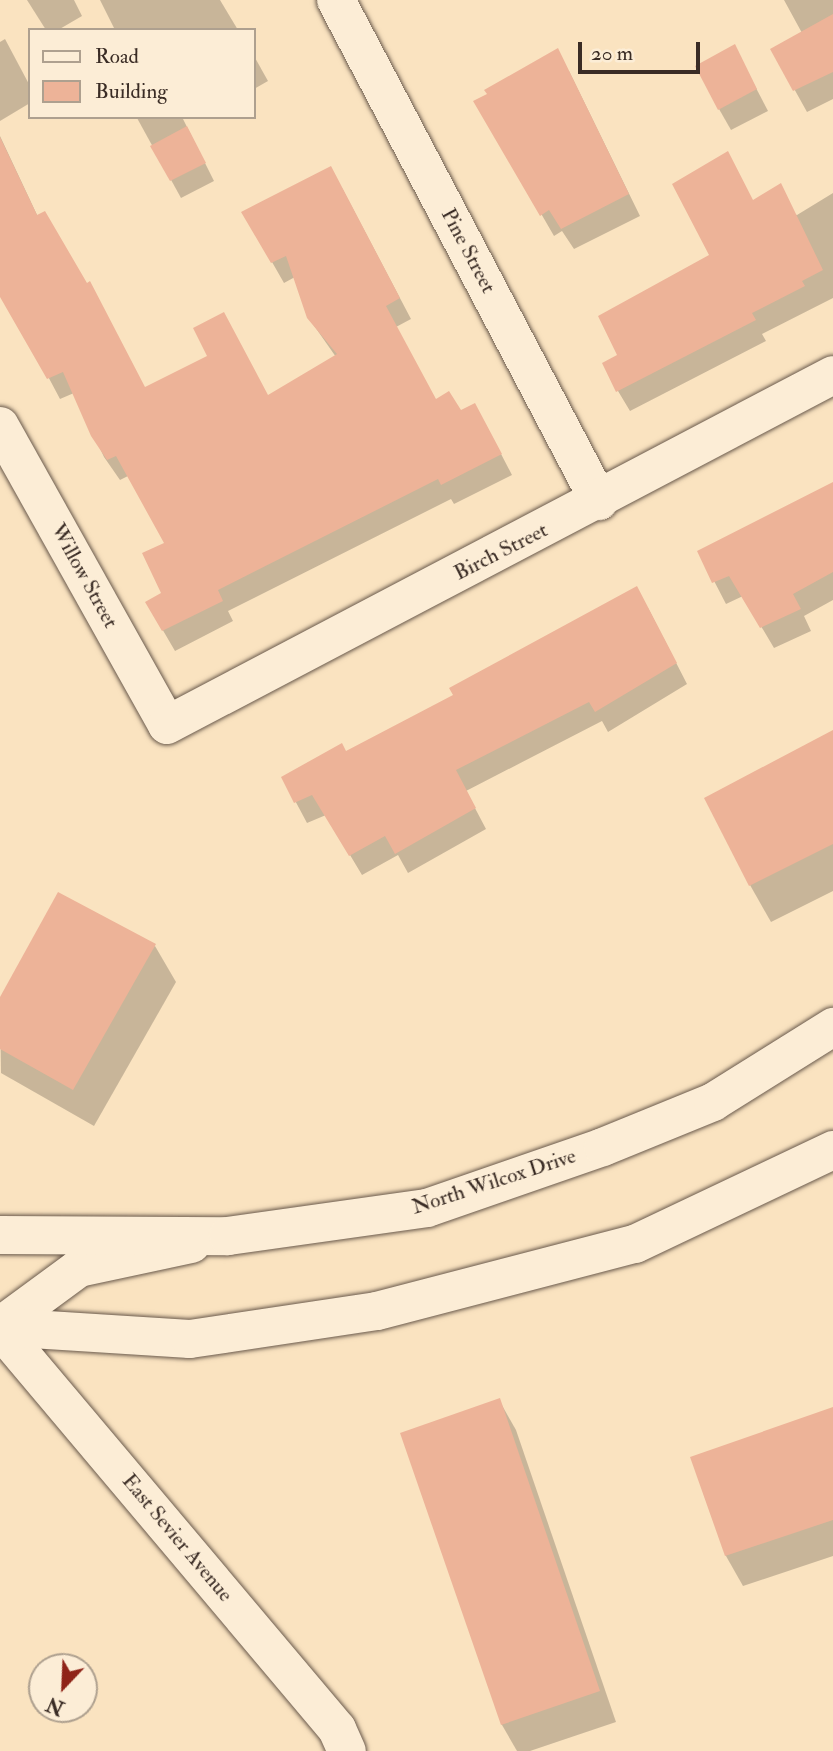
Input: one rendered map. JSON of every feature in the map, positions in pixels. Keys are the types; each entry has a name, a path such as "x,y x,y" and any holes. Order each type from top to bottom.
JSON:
{"street":[{"name":"Pine Street","path":"336,0 599,501"},
{"name":"Birch Street","path":"167,725 599,501 833,376"},
{"name":"Willow Street","path":"0,426 167,725"},
{"name":"North Wilcox Drive","path":"0,1234 228,1236 427,1208 603,1147 713,1102 833,1028"},
{"path":"0,1328 190,1339 377,1311 635,1244 833,1150"},
{"path":"0,1328 79,1268 228,1236"},
{"name":"East Sevier Avenue","path":"0,1328 337,1729 347,1751"}],"building":[{"path":"833,14 833,72 793,91 770,49"},
{"path":"735,44 757,89 718,110 695,66"},
{"path":"558,48 629,194 561,229 549,210 540,216 473,101 487,94 484,90"},
{"path":"187,126 206,163 170,181 150,146"},
{"path":"0,137 37,215 45,211 87,283 90,281 145,387 207,356 193,328 224,312 268,395 337,354 307,318 286,256 271,263 241,212 331,166 400,298 386,306 436,399 449,391 461,410 475,403 502,454 441,485 438,479 218,590 223,601 162,631 145,602 161,593 142,553 164,543 116,456 107,460 91,436 63,372 47,379 0,297"},
{"path":"728,151 753,200 781,183 823,270 802,281 805,286 752,313 756,320 616,392 602,363 617,355 598,316 709,255 672,184"},
{"path":"833,482 833,572 793,594 801,609 760,628 729,576 712,583 697,551"},
{"path":"637,586 677,663 595,712 589,702 456,770 476,808 395,854 385,836 349,856 312,795 294,803 281,777 342,743 346,751 453,695 449,688"},
{"path":"833,730 833,844 749,886 704,798"},
{"path":"58,892 156,944 73,1090 0,1049 0,997"},
{"path":"500,1398 600,1691 501,1725 400,1433"},
{"path":"833,1407 833,1520 725,1556 690,1457"}]}
